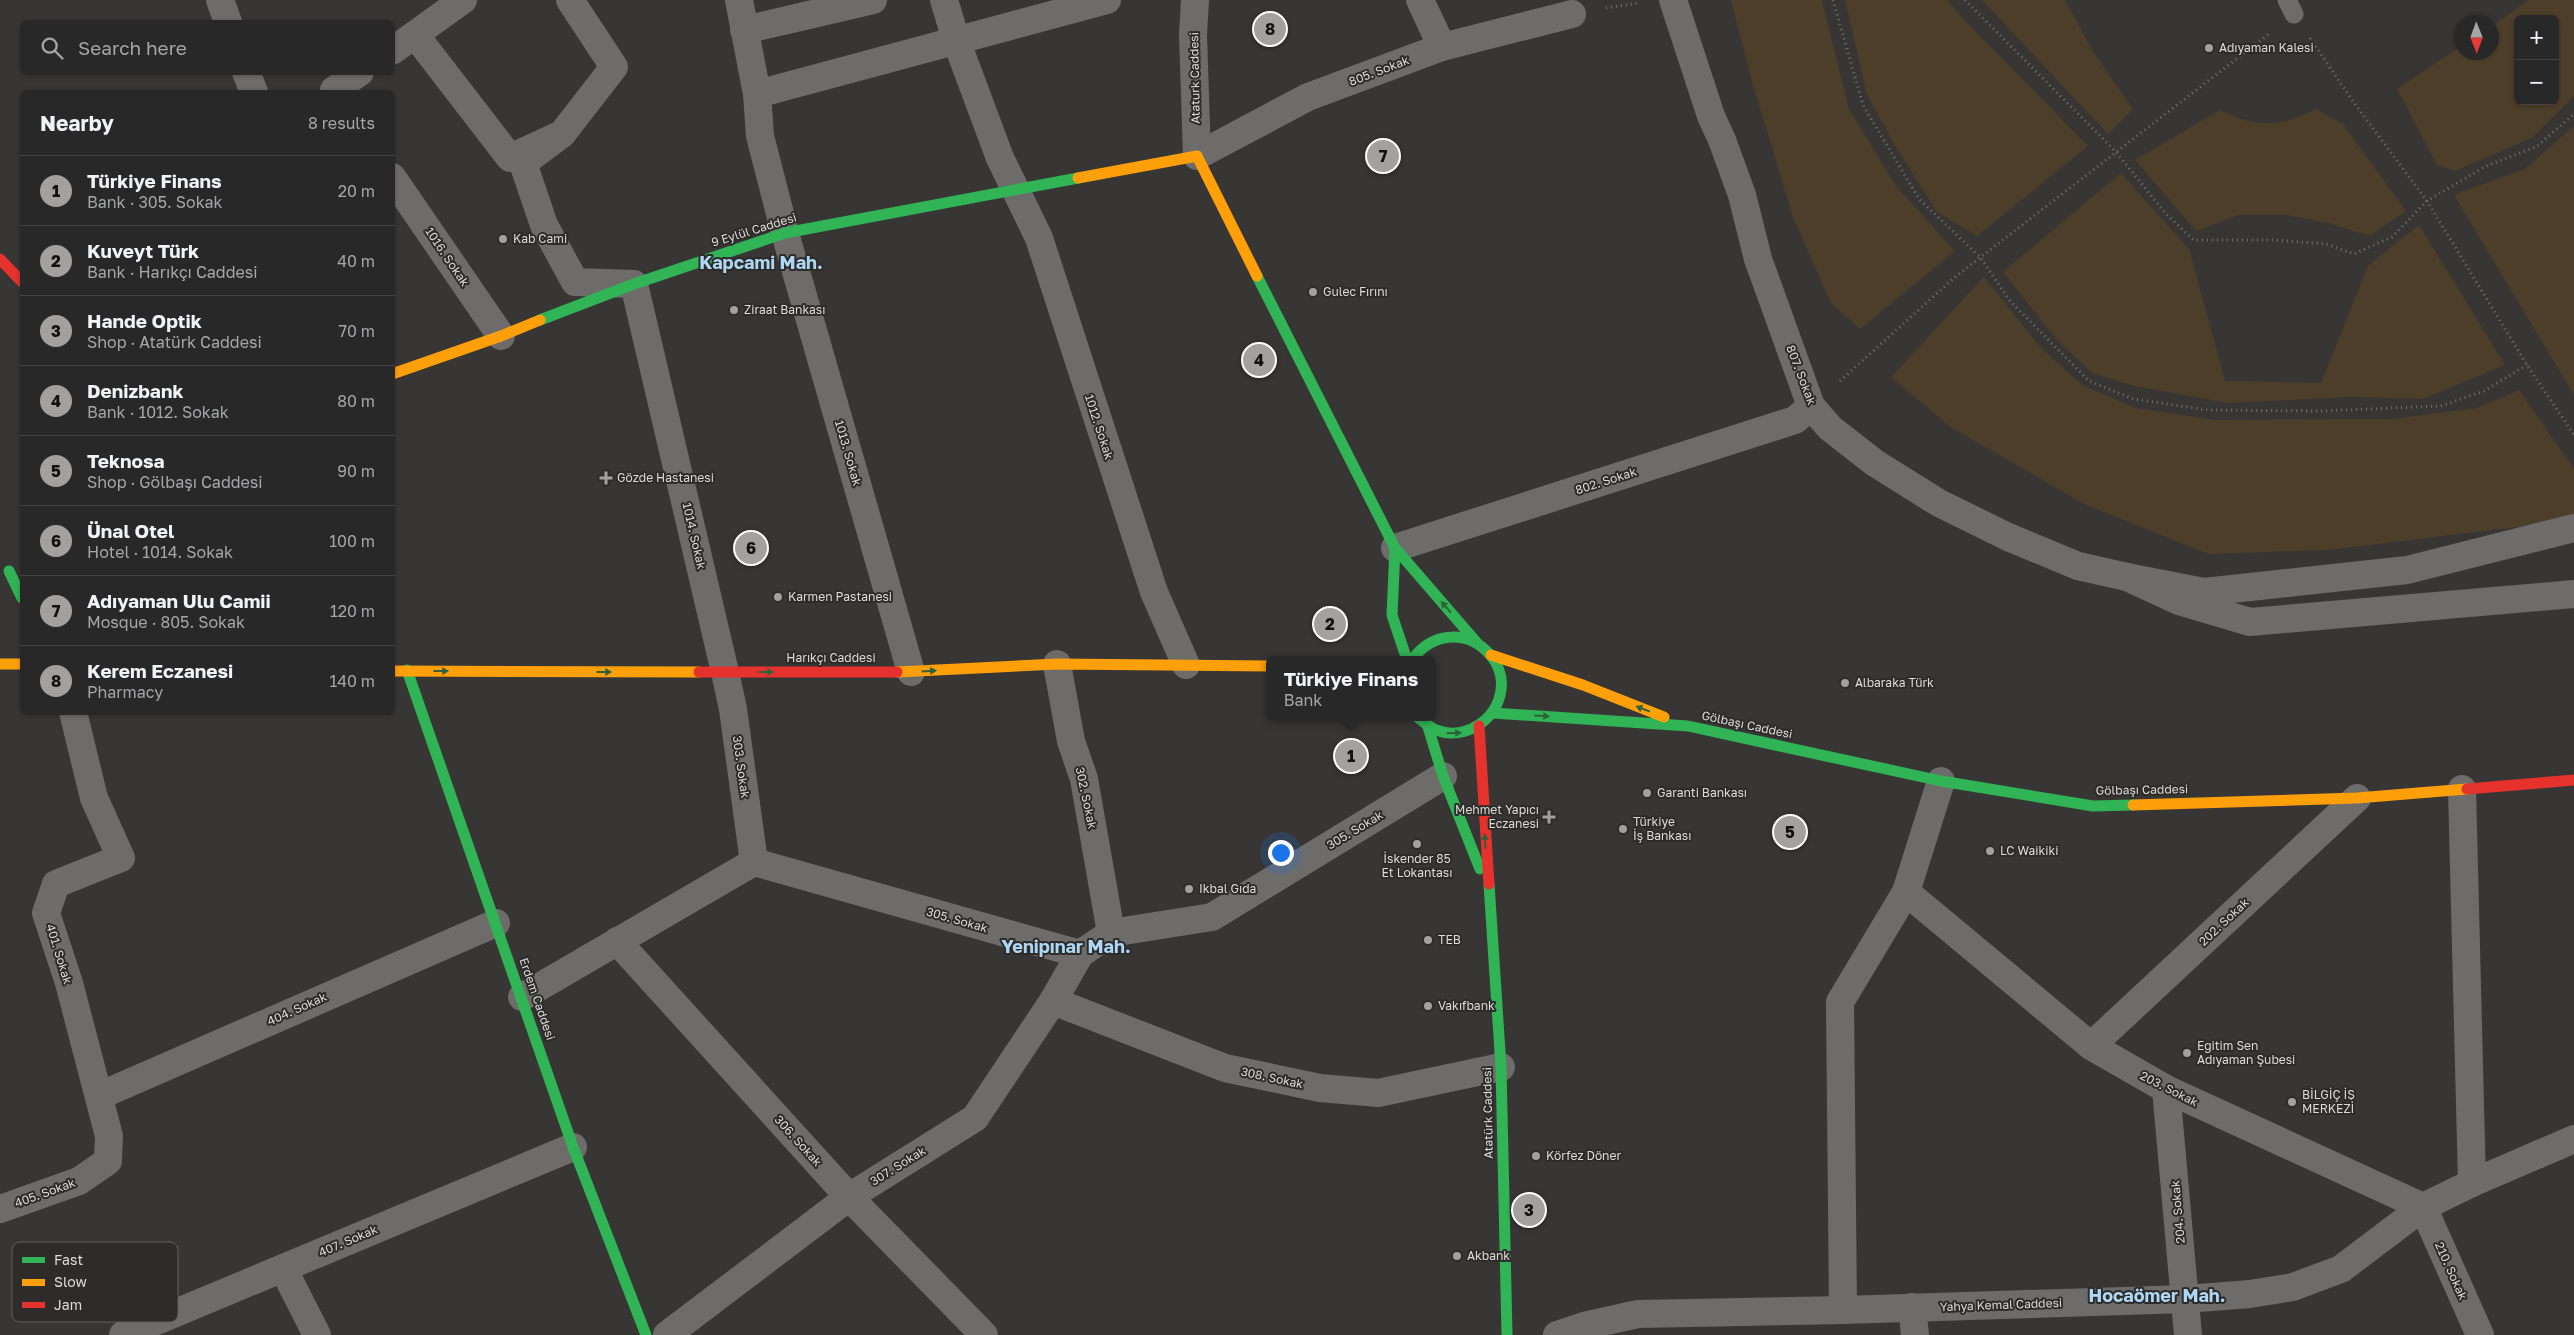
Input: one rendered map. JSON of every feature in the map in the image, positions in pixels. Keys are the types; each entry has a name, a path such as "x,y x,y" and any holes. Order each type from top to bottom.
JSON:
{"main road":[{"name":"9 Eylül Caddesi","path":"395,373 501,336 569,307 785,233 1197,156"},
{"path":"1197,156 1395,548 1478,644 1491,656 1502,680 1500,698 1493,713 1479,726 1463,733 1454,734 1428,727 1421,721"},
{"path":"0,259 20,280"},
{"path":"1395,548 1392,615 1407,656"},
{"path":"8,570 20,594"},
{"path":"1416,656 1427,645 1444,638 1461,637 1478,644"},
{"name":"Gölbaşı Caddesi","path":"1491,656 1583,685 1688,726"},
{"path":"0,664 20,664"},
{"name":"Harıkçı Caddesi","path":"395,671 911,672 1057,664 1266,666"},
{"name":"Erdem Caddesi","path":"407,670 573,1147 646,1335"},
{"name":"Gölbaşı Caddesi","path":"1493,713 1688,726 1941,781 2093,806 2358,798 2574,780"},
{"name":"Atatürk Caddesi","path":"1479,726 1500,1067 1507,1335"},
{"name":"Atatürk Caddesi","path":"1428,727 1443,776 1488,890"}],"street":[{"path":"220,0 227,20"},
{"path":"395,49 416,36 463,0"},
{"path":"570,0 614,67 562,134 523,163 544,225 574,282 634,284"},
{"name":"1013. Sokak","path":"739,0 757,94 760,136 785,233 911,672"},
{"path":"744,30 872,0"},
{"name":"1012. Sokak","path":"944,0 956,40 1000,158 1039,238 1154,592 1186,666"},
{"path":"757,94 1107,0"},
{"name":"Ataturk Caddesi","path":"1195,0 1193,35 1197,156"},
{"path":"1420,0 1442,47"},
{"name":"807. Sokak","path":"1673,0 1711,116 1742,195 1758,259 1811,406 1830,428 1875,463 1939,504 2008,538 2078,566 2127,577"},
{"name":"805. Sokak","path":"1197,156 1308,97 1442,47 1572,14"},
{"path":"416,36 510,158 562,134"},
{"path":"247,75 253,90"},
{"path":"335,90 356,75"},
{"name":"1016. Sokak","path":"395,181 501,336"},
{"name":"1014. Sokak","path":"634,284 725,672"},
{"name":"802. Sokak","path":"1395,548 1795,420 1811,406"},
{"path":"2127,577 2204,592 2407,570 2574,528"},
{"path":"2127,577 2179,601 2250,622 2574,594"},
{"name":"302. Sokak","path":"1057,664 1071,741 1084,779 1111,933"},
{"name":"303. Sokak","path":"725,672 733,709 754,862"},
{"name":"401. Sokak","path":"74,715 94,798 121,858 56,884 46,913 69,983 98,1096"},
{"name":"305. Sokak","path":"754,862 1080,954 1111,933 1212,917 1443,776"},
{"path":"1843,1310 1840,1002 1906,892 1941,781"},
{"path":"2462,789 2472,1183"},
{"name":"202. Sokak","path":"2091,1046 2358,798"},
{"path":"522,997 754,862"},
{"name":"203. Sokak","path":"1906,892 2091,1046 2166,1089 2423,1208"},
{"name":"404. Sokak","path":"98,1096 496,923"},
{"name":"306. Sokak","path":"617,941 848,1197 984,1335"},
{"name":"307. Sokak","path":"667,1335 848,1197 975,1118 1053,1001 1080,954"},
{"name":"308. Sokak","path":"1053,1001 1225,1068 1320,1088 1378,1094 1500,1067"},
{"name":"204. Sokak","path":"2166,1089 2188,1335"},
{"name":"405. Sokak","path":"0,1209 79,1181 108,1161 109,1136 98,1096"},
{"path":"2423,1208 2472,1183 2574,1139"},
{"name":"407. Sokak","path":"178,1312 573,1147"},
{"name":"Yahya Kemal Caddesi","path":"1557,1335 1584,1326 1843,1310 2186,1299 2250,1294 2293,1287 2342,1269 2423,1208"},
{"name":"210. Sokak","path":"2423,1208 2480,1335"},
{"path":"282,1268 317,1335"},
{"path":"1912,1308 1915,1335"},
{"name":"407. Sokak","path":"123,1335 154,1322"}],"path":[{"path":"1833,0 1863,105 1919,199 1980,258 2010,302 2088,381 2133,399 2208,410 2321,411 2441,406 2484,391 2527,365"},
{"path":"1966,0 2116,152 2166,214 2194,240 2274,240 2326,244 2354,254 2392,237 2427,201 2486,166 2536,147 2574,114"},
{"path":"1572,14 1646,2"},
{"path":"1811,406 1980,258 2116,152 2290,7 2352,100 2427,201 2527,365 2574,434"}],"shaded area":[{"path":"1731,0 1822,0 1849,109 1896,186 1955,251 1860,329 1831,303 1793,217 1753,85"},
{"path":"1845,0 1948,0 1965,21 2088,146 1977,236 1937,212 1897,149 1867,95"},
{"path":"1982,0 2065,0 2094,53 2133,109 2108,134"},
{"path":"2529,0 2574,0 2574,96 2532,138 2455,171 2437,165 2397,89 2454,51 2454,60 2499,60 2499,21"},
{"path":"2316,109 2343,124 2406,211 2370,236 2328,223 2286,215 2239,215 2196,231 2135,160 2220,110 2257,123 2268,123 2290,120"},
{"path":"2574,126 2574,395 2454,195 2525,169"},
{"path":"2121,173 2189,249 2225,381 2321,383 2368,266 2419,225 2505,365 2423,399 2351,397 2228,403 2134,386 2092,373 2056,339 2003,272"},
{"path":"1984,277 2041,348 2082,385 2136,408 2215,420 2392,419 2477,408 2519,390 2574,469 2574,520 2328,550 2208,554 2084,504 1949,426 1891,377"}],"traffic: fast":[{"path":"540,320 634,284 785,233 1078,178"},
{"path":"1257,276 1395,548 1478,644"},
{"path":"1395,548 1392,615 1406,656"},
{"path":"9,571 20,594"},
{"path":"1415,656 1420,650 1435,641 1447,637 1464,638 1473,641 1489,653 1495,661 1501,680 1498,701 1486,719 1478,725 1458,733 1447,733 1436,730 1422,721"},
{"path":"407,670 573,1147 646,1335"},
{"path":"1493,713 1688,726 1941,781 2093,806 2133,805"},
{"path":"1428,727 1443,776 1480,869"},
{"path":"1489,884 1501,1067 1507,1335"}],"traffic: slow":[{"path":"1078,178 1197,156 1257,276"},
{"path":"395,373 501,336 540,320"},
{"path":"1491,655 1583,685 1664,717"},
{"path":"0,664 20,664"},
{"path":"897,672 1057,664 1266,666"},
{"path":"395,671 699,672"},
{"path":"2133,805 2357,798 2467,789"}],"traffic: jam":[{"path":"0,259 20,280"},
{"path":"699,672 897,672"},
{"path":"1479,726 1489,884"},
{"path":"2467,789 2574,780"}],"place":[{"name":"Kerem Eczanesi","path":"1270,29"},
{"name":"Adıyaman Kalesi","path":"2209,48"},
{"name":"Adıyaman Ulu Camii","path":"1383,156"},
{"name":"Kab Cami","path":"503,239"},
{"name":"Gulec Fırını","path":"1313,292"},
{"name":"Ziraat Bankası","path":"734,310"},
{"name":"Denizbank","path":"1259,360"},
{"name":"Gözde Hastanesi","path":"606,478"},
{"name":"Ünal Otel","path":"751,548"},
{"name":"Karmen Pastanesi","path":"778,597"},
{"name":"Kuveyt Türk","path":"1330,624"},
{"name":"Albaraka Türk","path":"1845,683"},
{"name":"Türkiye Finans","path":"1351,756"},
{"name":"Garanti Bankası","path":"1647,793"},
{"name":"Mehmet Yapıcı Eczanesi","path":"1549,817"},
{"name":"Türkiye İş Bankası","path":"1623,829"},
{"name":"Teknosa","path":"1790,832"},
{"name":"İskender 85 Et Lokantası","path":"1417,844"},
{"name":"LC Waikiki","path":"1990,851"},
{"name":"Ikbal Gıda","path":"1189,889"},
{"name":"TEB","path":"1428,940"},
{"name":"Vakıfbank","path":"1428,1006"},
{"name":"Eğitim Sen Adıyaman Şubesi","path":"2187,1053"},
{"name":"BİLGİÇ İŞ MERKEZİ","path":"2292,1102"},
{"name":"Körfez Döner","path":"1536,1156"},
{"name":"Hande Optik","path":"1529,1210"},
{"name":"Akbank","path":"1457,1256"}],"district":[{"name":"Kapcami Mah.","path":"761,263"},
{"name":"Yenipınar Mah.","path":"1066,947"},
{"name":"Hocaömer Mah.","path":"2157,1296"}]}
